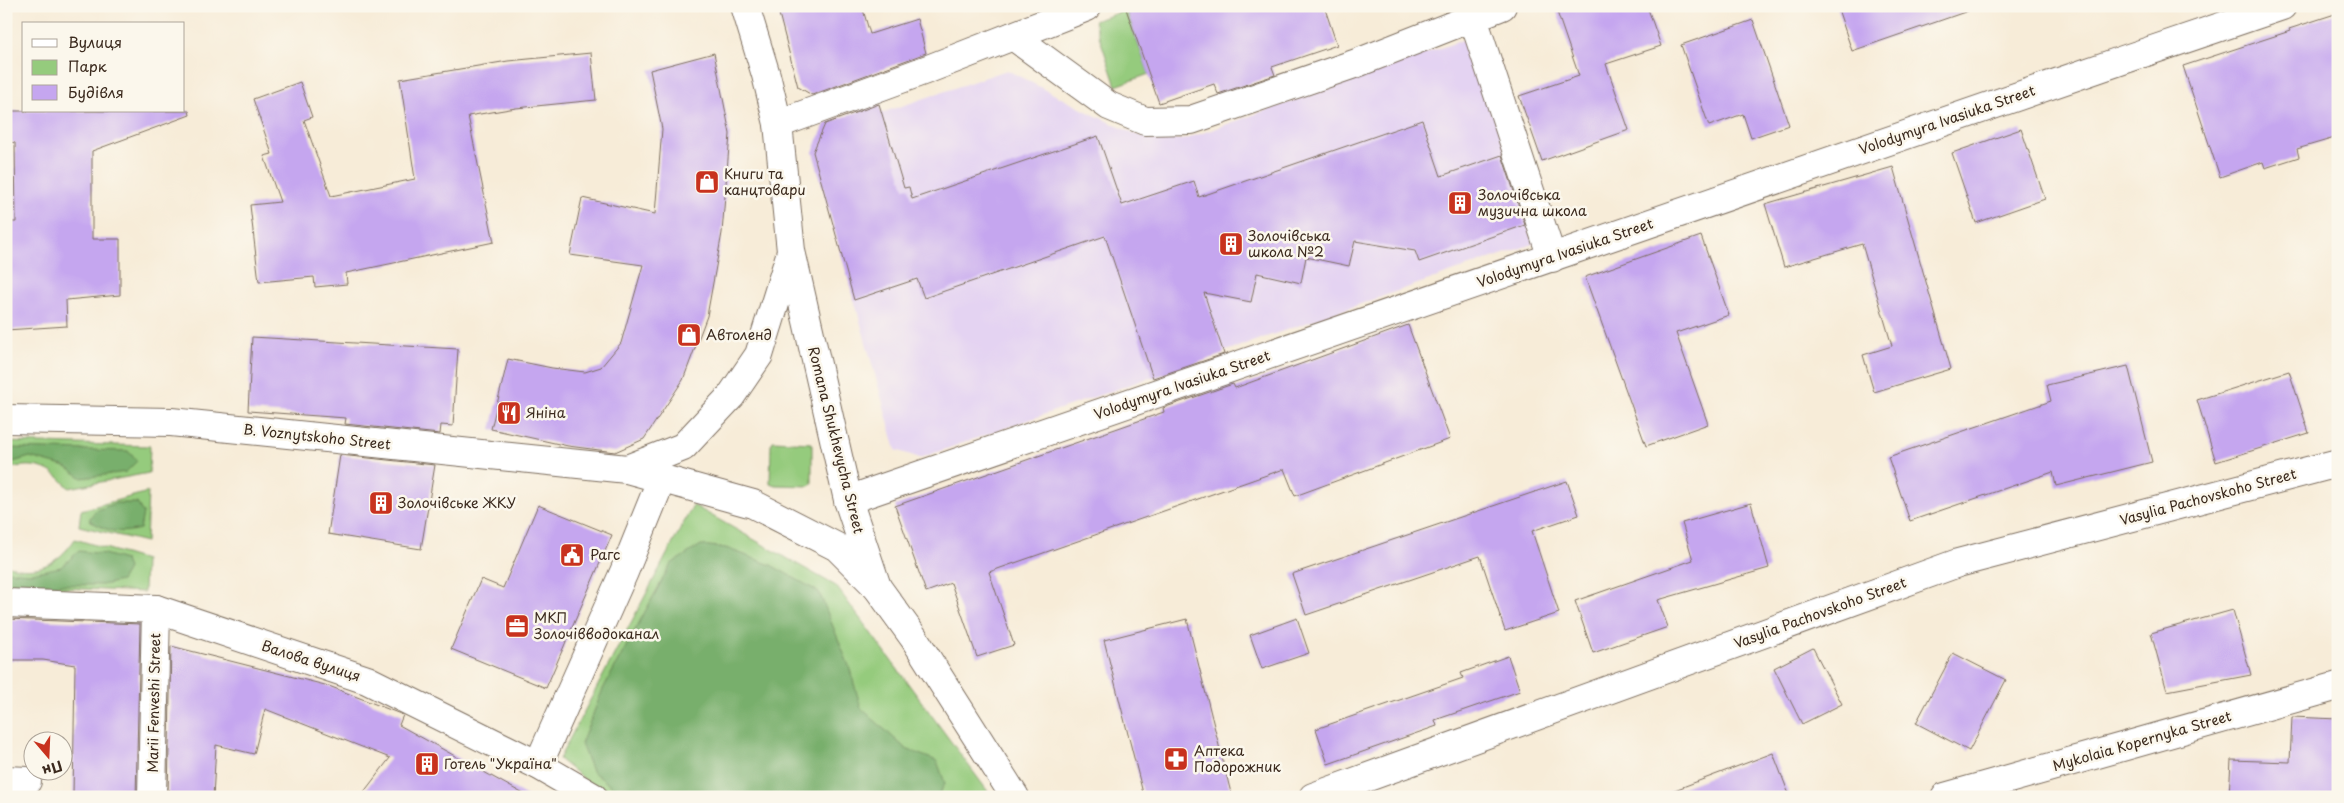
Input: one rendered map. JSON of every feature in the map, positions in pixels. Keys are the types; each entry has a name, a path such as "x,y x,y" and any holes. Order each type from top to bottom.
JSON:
{"street":[{"name":"Romana Shukhevycha Street","path":"745,6 766,74 778,124 791,251 848,500 876,588 914,638 1015,797"},
{"path":"1013,36 1109,106 1144,121 1191,120 1357,63 1502,6"},
{"name":"Volodymyra Ivasiuka Street","path":"848,500 1552,258 2006,99 2282,6"},
{"path":"778,124 1087,7"},
{"path":"1473,18 1552,258"},
{"name":"B. Voznytskoho Street","path":"627,469 683,447 730,396 759,355 791,251"},
{"name":"B. Voznytskoho Street","path":"6,419 171,422 627,469 753,504 838,547 876,588"},
{"name":"Vasylia Pachovskoho Street","path":"1313,797 1958,563 2338,463"},
{"path":"538,764 624,572 662,478"},
{"name":"Валова вулиця","path":"6,603 156,609 367,680 538,764 593,797"},
{"name":"Marii Fenveshi Street","path":"152,797 156,609"},
{"name":"Mykolaia Kopernyka Street","path":"1945,797 2338,686"}],"shaded area":[{"path":"1471,37 1541,241 920,458 896,450 813,152 820,134 1007,70 1137,135 1183,140"}],"green space":[{"path":"1126,10 1149,74 1116,86 1094,21"},
{"path":"773,441 812,443 812,484 809,486 775,485 770,483 771,445"},
{"path":"6,442 150,446 149,473 69,488 48,470 33,466 6,469"},
{"path":"6,448 128,451 137,461 126,472 82,478 66,467 30,457 6,464"},
{"path":"148,492 146,542 79,526 81,510"},
{"path":"116,503 137,503 143,513 140,529 114,531 89,520 95,511"},
{"path":"693,505 836,586 992,797 606,797 559,759"},
{"path":"75,539 145,560 144,592 6,585 6,565 27,569 46,565 61,555"},
{"path":"701,545 726,548 771,565 819,592 849,666 861,708 906,749 937,761 945,783 938,797 625,797 592,771 581,744 603,689 671,564"},
{"path":"79,551 104,554 125,560 128,569 121,581 102,585 6,584 6,571 31,573 61,567"}],"building":[{"path":"777,6 862,6 870,34 917,19 926,53 812,95 798,87"},
{"path":"1125,6 1324,6 1337,45 1272,67 1275,75 1218,94 1214,84 1159,103"},
{"path":"1555,6 1647,6 1661,46 1606,64 1629,130 1542,161 1519,96 1579,76"},
{"path":"1837,6 1967,6 1968,11 1852,51"},
{"path":"2338,13 2338,137 2297,149 2299,157 2265,168 2263,162 2220,177 2183,66 2290,31 2289,29"},
{"path":"1753,20 1789,125 1751,138 1743,114 1709,126 1681,45"},
{"path":"591,53 596,100 516,108 468,116 494,242 346,273 347,284 315,287 314,277 259,282 250,205 280,202 264,156 272,154 253,99 300,82 312,117 304,120 331,196 415,179 400,79 508,61"},
{"path":"714,53 730,134 722,233 707,316 683,380 644,439 615,452 568,446 491,429 508,359 552,368 585,372 601,367 621,343 643,265 570,255 582,198 655,214 662,129 650,70"},
{"name":"Золочівська школа №2","path":"879,104 904,188 909,187 912,199 1098,136 1122,205 1194,181 1199,197 1422,120 1441,176 1502,155 1525,225 1419,262 1415,251 1355,241 1349,266 1306,257 1301,283 1257,273 1251,302 1204,293 1224,354 1153,378 1105,236 924,298 917,279 854,300 813,152 825,124"},
{"path":"6,111 189,111 190,115 92,151 92,239 120,239 120,295 66,300 67,326 6,330 6,222 16,222 15,143 6,141"},
{"path":"2021,129 2045,199 1976,223 1952,153"},
{"path":"1893,167 1951,369 1874,392 1863,355 1892,346 1862,244 1784,267 1765,204"},
{"path":"1701,236 1729,315 1676,333 1708,424 1646,446 1585,277"},
{"path":"1408,325 1450,439 1295,496 1284,469 989,572 1014,645 977,657 951,583 926,592 895,506 1164,412 1163,408 1233,384 1235,388"},
{"path":"252,337 458,349 453,426 441,425 440,434 345,424 346,418 248,411"},
{"path":"2128,366 2152,462 2056,486 2053,472 1910,521 1888,457 2051,401 2047,385"},
{"path":"2289,371 2309,433 2216,462 2197,400"},
{"name":"Золочівське ЖКУ","path":"340,455 435,465 421,549 328,534"},
{"path":"1567,481 1579,515 1532,531 1559,613 1505,631 1480,556 1306,615 1292,574"},
{"path":"1751,503 1769,568 1658,600 1668,627 1593,653 1575,601 1693,560 1682,523"},
{"path":"538,505 612,535 546,688 451,649 481,579 503,588"},
{"path":"2233,610 2251,675 2167,691 2151,633"},
{"path":"1297,618 1309,653 1262,669 1250,635"},
{"path":"6,619 140,624 136,797 73,797 75,665 43,660 6,660"},
{"path":"1187,619 1232,797 1144,797 1104,640"},
{"path":"171,646 329,686 403,715 399,725 529,797 360,797 390,758 265,709 254,754 216,745 213,797 168,797"},
{"path":"1813,648 1842,704 1802,724 1774,668"},
{"path":"1953,653 2006,680 1969,751 1916,723"},
{"path":"1508,656 1520,691 1435,720 1437,726 1328,764 1316,729 1463,678 1461,673"},
{"path":"2292,717 2338,719 2338,797 2229,796 2231,760 2290,762"},
{"path":"1773,753 1790,797 1664,797 1664,794"}],"place":[{"name":"Книги та канцтовари","path":"707,182"},
{"name":"Золочівська музична школа","path":"1460,203"},
{"name":"Золочівська школа №2","path":"1231,244"},
{"name":"Автоленд","path":"689,335"},
{"name":"Яніна","path":"509,413"},
{"name":"Золочівське ЖКУ","path":"381,503"},
{"name":"Рагс","path":"572,555"},
{"name":"МКП Золочівводоканал","path":"517,626"},
{"name":"Аптека Подорожник","path":"1176,759"},
{"name":"Готель \"Україна\"","path":"427,764"}]}
